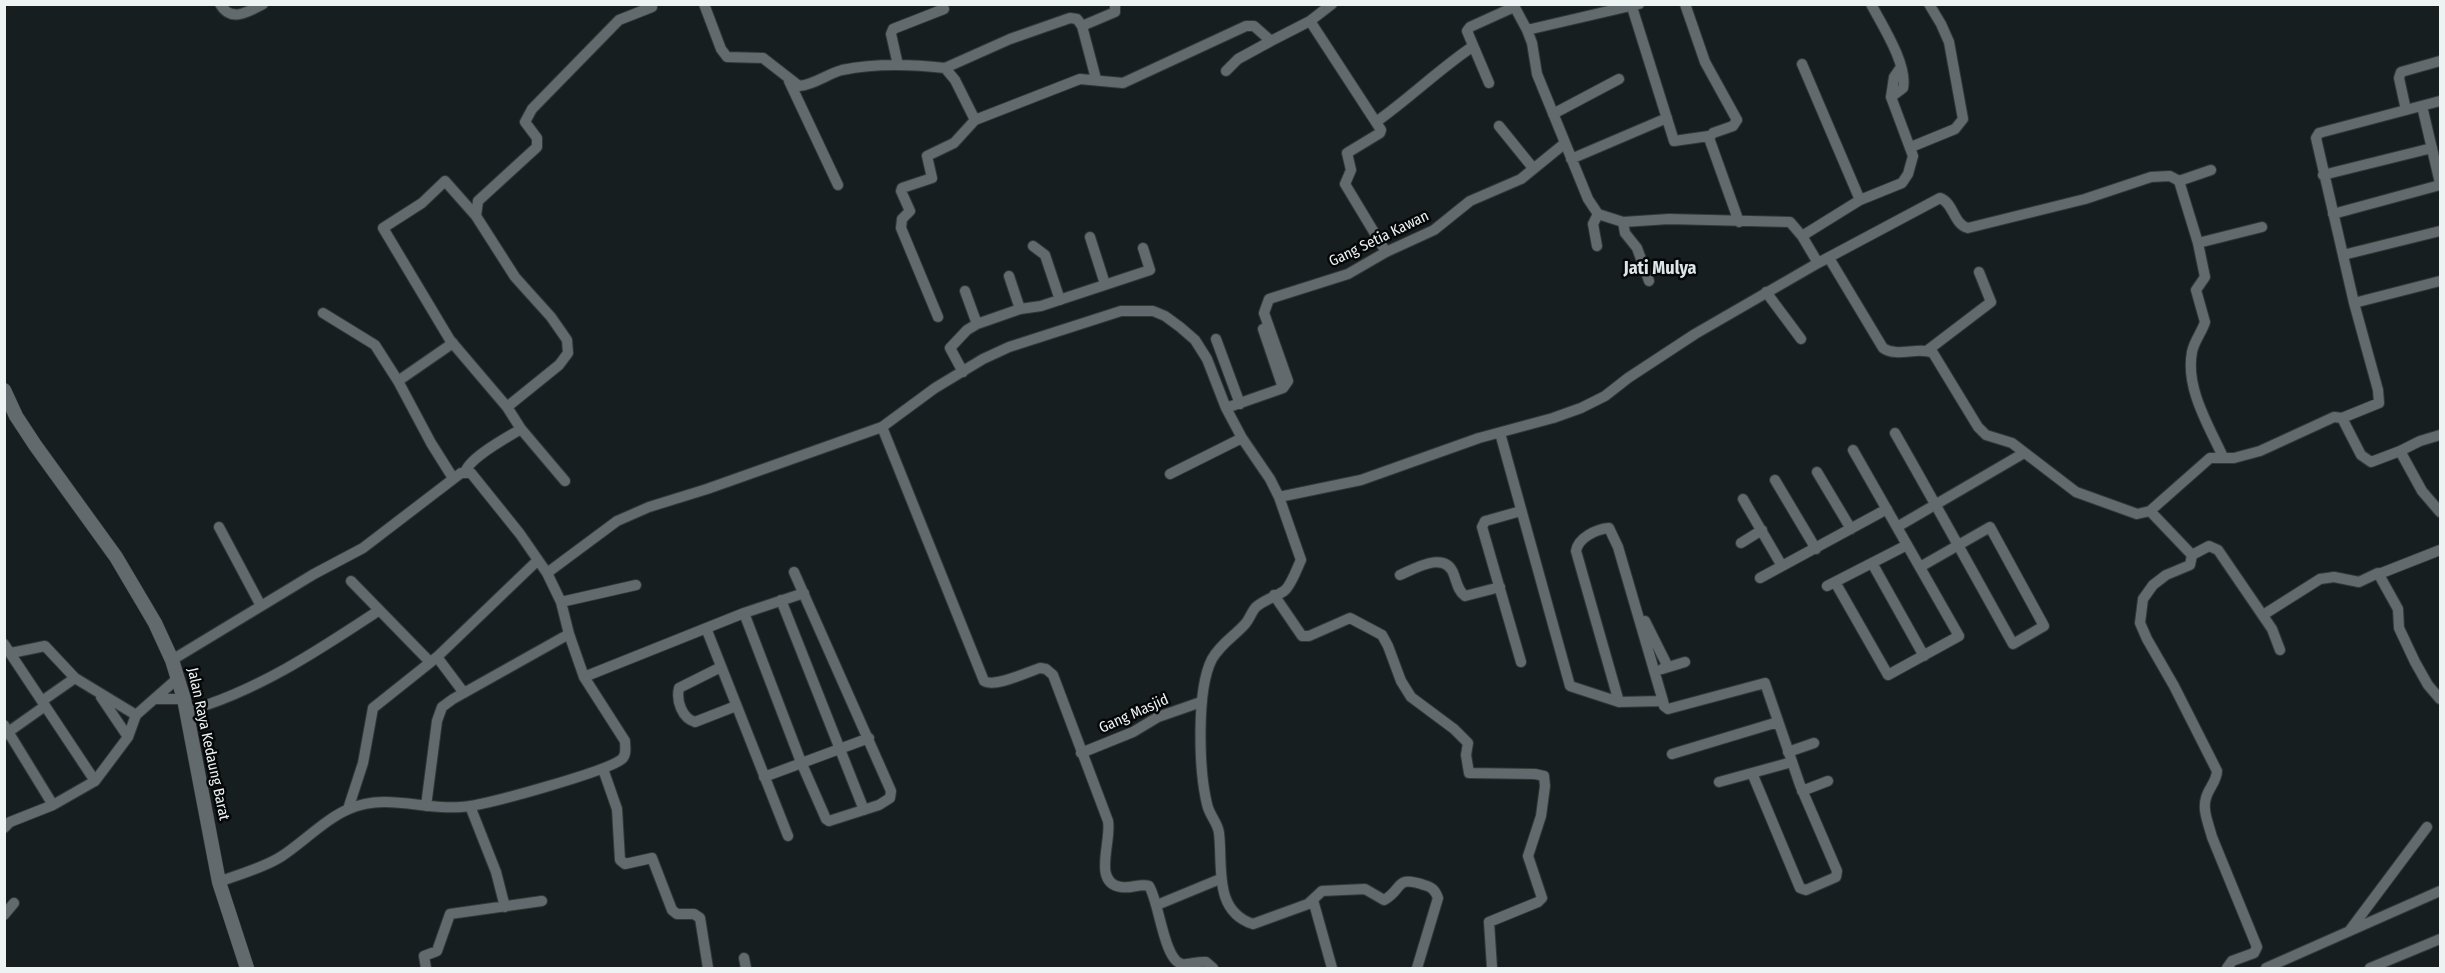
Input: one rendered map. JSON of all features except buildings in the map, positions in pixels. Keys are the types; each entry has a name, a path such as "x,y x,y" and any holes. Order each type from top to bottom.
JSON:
{"street":[{"path":"220,4 225,12 234,15 242,15 263,4"},
{"path":"704,4 721,50 727,57 759,56 766,59 795,85 803,86 840,71 871,65 945,68 1010,39 1070,18 1077,19 1082,26 1096,79"},
{"path":"1082,26 1112,14 1116,10 1115,4"},
{"path":"1226,71 1238,59 1311,21 1332,4"},
{"path":"1527,30 1635,6 1674,142 1709,136 1733,126 1737,120 1705,62 1685,4"},
{"path":"1802,236 1860,200 1902,183 1912,165 1911,147 1891,97 1904,88 1905,81 1896,54 1870,4"},
{"path":"1911,147 1955,129 1964,119 1949,42 1929,4"},
{"path":"477,216 478,201 537,147 537,138 525,120 532,109 619,20 654,5"},
{"path":"1489,84 1472,47 1468,29 1513,6 1527,30 1537,74 1564,144 1588,199 1598,214 1623,222 1669,219 1790,222 1802,236 1818,263"},
{"path":"898,65 891,34 892,29 945,9"},
{"path":"1311,21 1376,122 1380,133 1347,153 1351,170 1345,184 1386,252"},
{"path":"938,317 901,228 902,219 910,211 901,191 902,188 932,178 927,156 954,143 975,120 1080,79 1123,83 1246,26 1254,26 1271,41"},
{"path":"1376,122 1411,97 1416,89 1441,68 1472,47"},
{"path":"2406,110 2399,78 2402,72 2440,61"},
{"path":"1802,64 1860,200"},
{"path":"945,68 955,80 975,120"},
{"path":"788,78 838,185"},
{"path":"1553,114 1619,79"},
{"path":"1928,350 1938,359 1981,430 1990,436 2012,443 2076,492 2137,514 2150,511 2205,462 2214,457 2234,458 2260,451 2334,417 2342,418 2379,403 2378,390 2354,303 2315,141 2319,133 2440,101"},
{"path":"2332,214 2440,184 2422,106"},
{"path":"1571,159 1667,118"},
{"path":"1500,126 1533,168"},
{"path":"1709,136 1739,222"},
{"name":"Gang Setia Kawan","path":"1283,388 1288,378 1264,313 1267,302 1272,297 1348,274 1386,252 1434,230 1470,201 1505,188 1521,178 1564,144"},
{"path":"2323,175 2432,148"},
{"path":"2179,181 2211,170"},
{"path":"1280,497 1360,480 1500,433 1553,418 1605,396 1673,348 1766,292 1940,198 1946,200 1961,225 1968,228 2085,199 2151,177 2170,176 2179,181 2198,243 2205,277 2196,292 2205,319 2192,350 2192,368 2201,408 2223,457"},
{"path":"507,407 559,365 568,353 567,340 551,317 515,277 477,216 445,181 422,203 383,228 453,343 565,481"},
{"path":"1597,246 1593,224 1598,214"},
{"path":"1623,222 1625,233 1637,248 1649,281"},
{"path":"2198,243 2262,227"},
{"path":"2343,255 2440,231"},
{"path":"1090,237 1105,284"},
{"path":"1033,246 1045,255 1060,300"},
{"path":"963,372 950,347 967,330 977,324 1020,309 1041,306 1150,270 1143,248"},
{"path":"1829,258 1883,348 1893,352 1928,350 1990,303 1990,296 1979,272"},
{"path":"1009,276 1020,309"},
{"path":"2354,303 2440,281"},
{"path":"965,291 977,324"},
{"path":"1766,292 1801,339"},
{"path":"547,573 617,521 649,507 729,482 882,428 935,388 982,359 1009,347 1121,311 1153,311 1165,316 1194,340 1207,359 1226,408 1242,438 1280,497 1301,560 1285,591 1274,595 1255,608 1245,623 1227,638 1211,661 1201,702 1200,732 1206,798 1209,812 1219,831 1220,879 1229,909 1251,924 1313,900 1322,891 1365,889 1382,900 1386,900 1408,880 1431,887 1438,898 1417,969"},
{"path":"323,313 375,345 453,478"},
{"path":"1226,408 1283,388 1261,323"},
{"path":"1216,339 1240,404"},
{"path":"398,381 453,343"},
{"name":"Jalan Raya Kedaung Barat","path":"4,390 16,416 35,445 116,558 155,623 172,660 185,705 219,882 247,969"},
{"path":"2342,418 2361,455 2366,460 2376,461 2420,441 2440,435"},
{"path":"882,428 982,678 992,684 1040,668 1050,671 1109,828 1105,868 1107,879 1111,884 1120,887 1147,885 1152,889 1168,946 1174,958 1182,964 1206,962 1213,969"},
{"path":"465,473 466,467 474,460 521,429"},
{"path":"1500,433 1570,686 1619,702 1663,701"},
{"path":"1895,433 1959,546 2013,644 2044,626 1990,527 1959,546 1920,567"},
{"path":"1170,474 1242,438"},
{"path":"1853,450 1959,636 1888,675 1831,584 1907,545"},
{"path":"2400,452 2422,491 2440,512"},
{"path":"1897,527 2024,453"},
{"path":"1817,472 1851,529"},
{"path":"172,660 363,548 453,478 471,473 520,534 547,573 561,602 569,634 585,677 625,741 626,753 622,759 603,769 492,802 470,806 426,806 403,801 371,802 348,809 279,858 219,882"},
{"path":"1775,480 1816,549"},
{"path":"1743,499 1782,566"},
{"path":"1760,578 1887,509"},
{"path":"1521,511 1489,519 1483,524 1521,662"},
{"path":"2150,511 2192,555 2192,564 2166,575 2153,585 2143,599 2140,623 2146,639 2193,720 2217,771 2217,776 2205,802 2207,818 2212,837 2257,947 2254,953 2232,961 2227,969"},
{"path":"219,527 261,606"},
{"path":"1619,702 1576,552 1581,541 1598,530 1609,528 1618,547 1666,708 1674,708 1765,683 1802,791 1838,873 1836,877 1806,890 1798,884 1752,773"},
{"path":"1740,543 1762,530"},
{"path":"2192,555 2209,546 2216,548 2263,615 2280,650"},
{"path":"2263,615 2320,579 2334,577 2359,582 2376,573 2379,574 2440,550"},
{"path":"348,809 363,763 373,708 434,660 538,560"},
{"path":"1400,575 1428,563 1443,562 1452,567 1462,596 1470,596 1500,587"},
{"path":"1872,563 1924,656"},
{"path":"744,613 801,762 826,819 829,821 864,810 892,796 869,738 794,572"},
{"path":"2379,574 2398,609 2399,628 2415,662 2428,685 2440,699"},
{"path":"351,581 378,611 434,660 464,693"},
{"path":"561,602 636,585"},
{"path":"585,677 744,613 804,592"},
{"path":"1274,595 1302,636 1309,636 1350,618 1382,635 1401,681 1411,697 1454,729 1468,743 1466,755 1468,773 1544,776 1541,816 1528,856 1542,898 1538,902 1489,922 1492,969"},
{"path":"1632,597 1668,668"},
{"path":"781,600 864,810"},
{"path":"155,699 185,705 227,698 296,662 378,611"},
{"path":"706,628 788,836"},
{"path":"426,806 437,721 442,707 569,634"},
{"path":"95,781 8,649 45,646 75,678 136,715"},
{"path":"1654,672 1685,662"},
{"path":"721,667 682,685 678,695 683,713 695,722 736,705"},
{"path":"53,805 6,731 75,678"},
{"path":"6,821 53,805 95,781 128,737 136,715 178,678"},
{"path":"99,694 128,737"},
{"name":"Gang Masjid","path":"1080,753 1133,732 1158,717 1201,702"},
{"path":"1672,754 1778,722"},
{"path":"764,777 869,738"},
{"path":"1719,782 1752,773 1790,757 1814,742"},
{"path":"603,769 616,809 620,860 626,864 652,858 672,910 678,914 694,914 700,918 708,969"},
{"path":"1802,791 1828,781"},
{"path":"470,806 496,872 505,907"},
{"path":"2348,932 2427,827"},
{"path":"1156,905 1220,879"},
{"path":"2266,969 2440,891"},
{"path":"1313,900 1332,969"},
{"path":"426,969 424,956 437,951 450,914 542,901"},
{"path":"4,915 14,903"},
{"path":"2370,969 2440,939"}],"district":[{"name":"Jati Mulya","path":"1660,269"}]}
